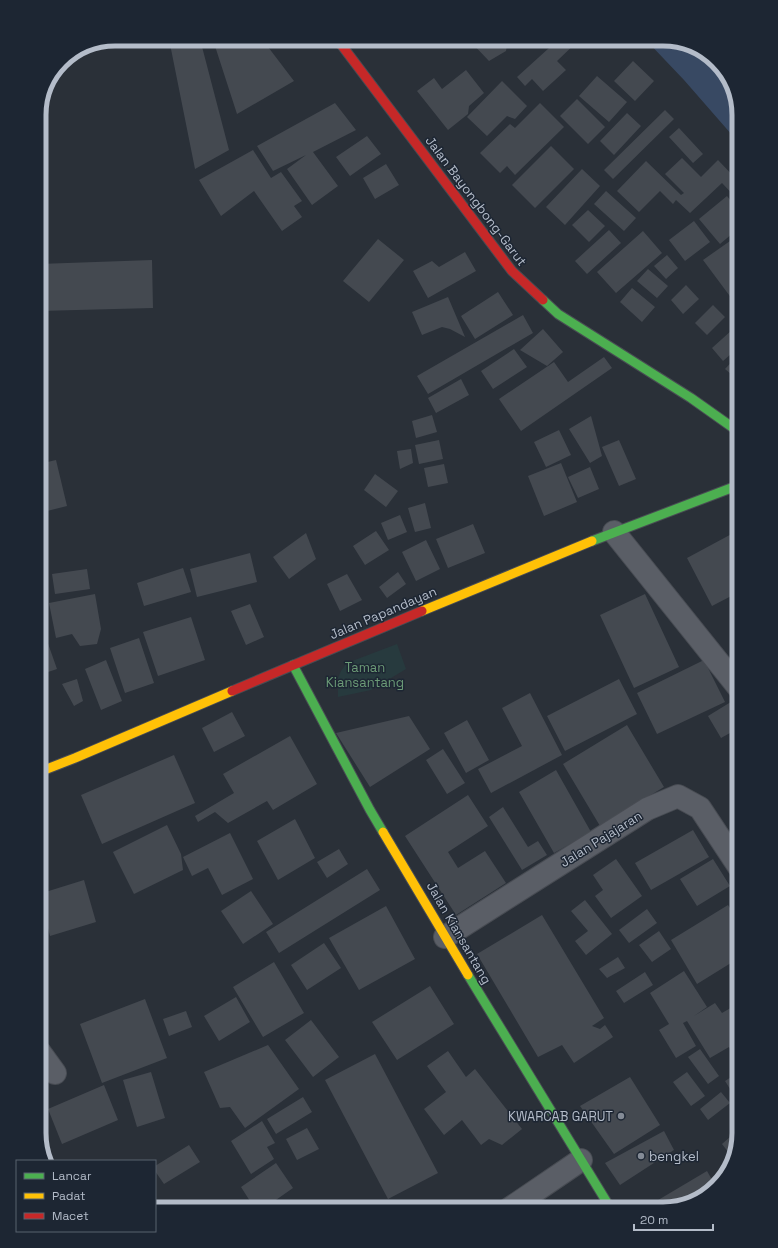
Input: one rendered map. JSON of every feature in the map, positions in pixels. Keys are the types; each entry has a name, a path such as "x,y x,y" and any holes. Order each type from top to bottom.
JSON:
{"main road":[{"name":"Jalan Bayongbong-Garut","path":"342,46 512,271 558,314 691,398 732,427"},
{"name":"Jalan Papandayan","path":"46,769 614,532 732,488"},
{"name":"Jalan Kiansantang","path":"293,665 370,810 445,937 607,1202"}],"street":[{"path":"614,532 732,679"},
{"name":"Jalan Pajajaran","path":"445,937 647,809 678,796 700,808 732,856"},
{"path":"46,1061 55,1073"},
{"path":"519,1202 581,1160"}],"green space":[{"name":"Taman Kiansantang","path":"397,644 406,669 371,690 338,697 338,678 347,663"}],"water":[{"path":"652,46 677,47 694,53 715,69 725,84 731,101 732,135 684,80"}],"building":[{"path":"170,46 202,46 229,150 195,169"},
{"path":"215,46 267,46 294,81 237,114"},
{"path":"475,46 507,46 506,51 489,61"},
{"path":"547,46 573,46 557,61 566,70 543,91 532,79 525,86 517,77 549,48"},
{"path":"633,61 654,81 635,101 614,81"},
{"path":"466,70 484,93 469,106 468,114 448,130 417,91 434,78 442,89"},
{"path":"597,76 627,102 609,122 579,96"},
{"path":"502,81 527,106 515,119 507,116 487,136 467,117"},
{"path":"577,99 605,127 588,144 560,116"},
{"path":"335,103 356,130 313,152 338,186 312,205 287,169 306,155 273,171 257,146"},
{"path":"540,103 564,127 515,175 507,166 500,173 480,153 510,124 515,128"},
{"path":"665,110 674,119 613,179 604,170"},
{"path":"627,113 641,126 614,155 600,141"},
{"path":"679,128 703,154 693,163 669,137"},
{"path":"367,136 381,154 350,176 336,157"},
{"path":"551,146 574,169 535,208 512,185"},
{"path":"253,150 271,178 281,172 302,201 294,206 302,217 282,231 254,191 221,216 199,180"},
{"path":"682,158 701,177 718,160 732,175 732,194 722,183 690,213 676,200 673,204 660,191 639,212 617,191 646,161 681,195 684,193 665,174"},
{"path":"386,164 399,185 375,199 363,178"},
{"path":"582,169 600,186 565,225 546,207"},
{"path":"606,191 636,218 624,231 594,204"},
{"path":"727,196 732,202 732,234 720,244 699,219"},
{"path":"588,210 605,226 589,242 572,225"},
{"path":"694,221 710,242 685,261 669,240"},
{"path":"609,230 621,243 587,274 575,261"},
{"path":"643,231 662,253 616,293 597,272"},
{"path":"378,239 404,260 369,302 343,281"},
{"path":"730,241 732,242 732,299 703,260"},
{"path":"465,252 476,271 428,298 413,271 432,261 439,267"},
{"path":"667,255 678,268 666,279 654,266"},
{"path":"152,260 153,308 46,311 46,264"},
{"path":"648,269 668,286 657,298 637,281"},
{"path":"686,285 699,299 683,314 671,300"},
{"path":"632,288 655,307 642,322 620,302"},
{"path":"498,292 513,315 475,339 461,316"},
{"path":"448,297 465,337 450,329 442,327 422,335 412,312"},
{"path":"713,305 725,317 707,335 695,323"},
{"path":"523,315 533,333 428,394 417,376"},
{"path":"543,329 563,352 547,366 520,350"},
{"path":"732,330 732,353 723,361 712,348"},
{"path":"514,349 527,367 493,389 481,371"},
{"path":"604,357 612,368 521,431 499,399 554,362 568,382"},
{"path":"732,362 732,375 725,369"},
{"path":"461,379 469,395 436,413 428,398"},
{"path":"432,415 437,432 416,438 412,421"},
{"path":"591,416 602,456 590,463 569,429"},
{"path":"559,430 571,455 546,467 534,442"},
{"path":"439,440 443,459 419,464 415,445"},
{"path":"619,440 636,479 619,486 602,447"},
{"path":"411,449 413,463 400,469 397,451"},
{"path":"56,460 67,506 46,511 46,462"},
{"path":"561,463 577,502 544,516 528,476"},
{"path":"444,464 448,483 428,487 424,468"},
{"path":"590,467 599,489 578,498 568,477"},
{"path":"375,474 398,491 386,507 364,490"},
{"path":"425,503 431,528 415,532 408,508"},
{"path":"400,515 407,532 388,540 381,523"},
{"path":"473,524 485,553 448,568 436,539"},
{"path":"376,531 389,550 365,565 353,546"},
{"path":"306,533 316,559 289,579 273,557"},
{"path":"732,534 732,596 712,606 687,558"},
{"path":"426,540 440,569 416,581 402,552"},
{"path":"250,553 257,582 197,597 190,569"},
{"path":"183,568 191,592 144,606 137,583"},
{"path":"87,569 90,589 55,594 52,574"},
{"path":"398,572 406,584 387,598 379,587"},
{"path":"347,574 362,600 340,611 327,584"},
{"path":"95,594 101,629 97,644 80,646 72,634 56,638 49,603"},
{"path":"645,594 679,667 634,688 600,615"},
{"path":"250,604 264,637 246,645 231,611"},
{"path":"191,617 205,660 158,676 143,632"},
{"path":"46,638 57,669 46,673"},
{"path":"139,638 154,683 125,693 110,648"},
{"path":"106,660 122,701 101,710 85,669"},
{"path":"704,660 725,702 657,734 637,693"},
{"path":"77,679 83,701 74,706 62,684"},
{"path":"619,679 637,714 565,751 547,716"},
{"path":"530,693 562,755 491,793 478,769 522,746 502,708"},
{"path":"732,701 732,732 721,738 708,716"},
{"path":"232,712 245,736 214,752 202,728"},
{"path":"409,716 430,749 370,787 336,733"},
{"path":"467,720 489,760 466,773 444,733"},
{"path":"627,725 664,787 600,826 563,764"},
{"path":"290,736 317,784 273,810 267,801 228,823 215,812 198,822 195,816 234,793 223,774"},
{"path":"443,749 465,783 447,794 426,760"},
{"path":"174,755 195,803 102,844 81,795"},
{"path":"556,770 591,832 554,853 519,792"},
{"path":"468,795 488,826 448,852 458,868 485,851 506,883 456,915 405,836"},
{"path":"503,807 528,847 538,841 547,855 522,870 489,817"},
{"path":"295,819 315,858 278,880 257,841"},
{"path":"167,825 181,854 183,870 134,894 113,852"},
{"path":"693,830 709,857 651,890 635,863"},
{"path":"230,833 253,879 222,895 208,868 192,876 183,857"},
{"path":"339,849 348,864 327,878 317,862"},
{"path":"616,859 642,896 611,918 595,896 603,890 593,875"},
{"path":"713,859 730,886 697,906 680,879"},
{"path":"367,869 380,890 279,953 266,932"},
{"path":"84,880 96,922 50,936 46,921 46,892"},
{"path":"251,891 273,924 243,944 221,911"},
{"path":"585,900 612,934 586,955 575,941 588,931 571,911"},
{"path":"728,905 732,911 732,962 697,984 671,940"},
{"path":"386,906 415,959 359,990 329,938"},
{"path":"647,909 657,923 629,943 619,930"},
{"path":"542,915 604,1018 592,1026 600,1029 605,1025 613,1037 574,1063 562,1045 538,1057 477,954"},
{"path":"659,931 671,949 652,962 639,945"},
{"path":"324,943 341,968 307,990 291,965"},
{"path":"618,957 625,968 607,978 599,969"},
{"path":"274,962 304,1013 263,1037 233,987"},
{"path":"684,971 707,1007 694,1016 715,1003 722,1013 732,1007 732,1052 729,1047 710,1058 687,1021 683,1023 696,1046 676,1058 659,1030 669,1024 650,993"},
{"path":"645,972 653,985 624,1003 616,991"},
{"path":"430,986 454,1024 397,1060 372,1022"},
{"path":"236,997 250,1022 219,1041 204,1016"},
{"path":"145,999 167,1058 102,1083 80,1024"},
{"path":"186,1011 192,1027 169,1036 163,1019"},
{"path":"311,1020 339,1057 313,1077 285,1040"},
{"path":"268,1045 299,1089 245,1128 230,1107 220,1108 204,1072"},
{"path":"700,1049 719,1076 708,1084 688,1057"},
{"path":"448,1051 466,1077 475,1069 522,1129 502,1145 489,1139 481,1145 462,1120 444,1135 424,1109 446,1092 427,1066"},
{"path":"375,1054 438,1173 388,1199 325,1080"},
{"path":"151,1072 165,1118 137,1127 123,1080"},
{"path":"687,1072 705,1096 691,1106 673,1082"},
{"path":"732,1076 732,1092 725,1081"},
{"name":"KWARCAB GARUT","path":"630,1077 660,1125 614,1154 580,1106"},
{"path":"104,1085 118,1120 62,1144 48,1109"},
{"path":"721,1092 730,1103 708,1120 700,1109"},
{"path":"303,1097 312,1112 276,1134 267,1119"},
{"path":"262,1121 275,1143 267,1147 274,1159 251,1174 231,1141"},
{"path":"307,1128 319,1149 297,1160 286,1139"},
{"name":"bengkel","path":"664,1131 674,1150 620,1185 605,1163"},
{"path":"730,1137 731,1139 729,1153 722,1144"},
{"path":"189,1145 200,1162 164,1184 156,1172 156,1165"},
{"path":"276,1163 293,1188 273,1202 251,1202 241,1187"},
{"path":"707,1171 713,1181 694,1195 677,1201 655,1202"}],"traffic: fast":[{"path":"543,300 558,314 691,398 732,427"},
{"path":"592,541 732,488"},
{"path":"293,665 383,832"},
{"path":"468,975 607,1202"}],"traffic: slow":[{"path":"422,611 592,541"},
{"path":"46,769 232,691"},
{"path":"383,832 468,975"}],"traffic: jam":[{"path":"342,46 512,271 543,300"},
{"path":"232,691 422,611"}],"place":[{"name":"KWARCAB GARUT","path":"621,1116"},
{"name":"bengkel","path":"641,1156"}]}
